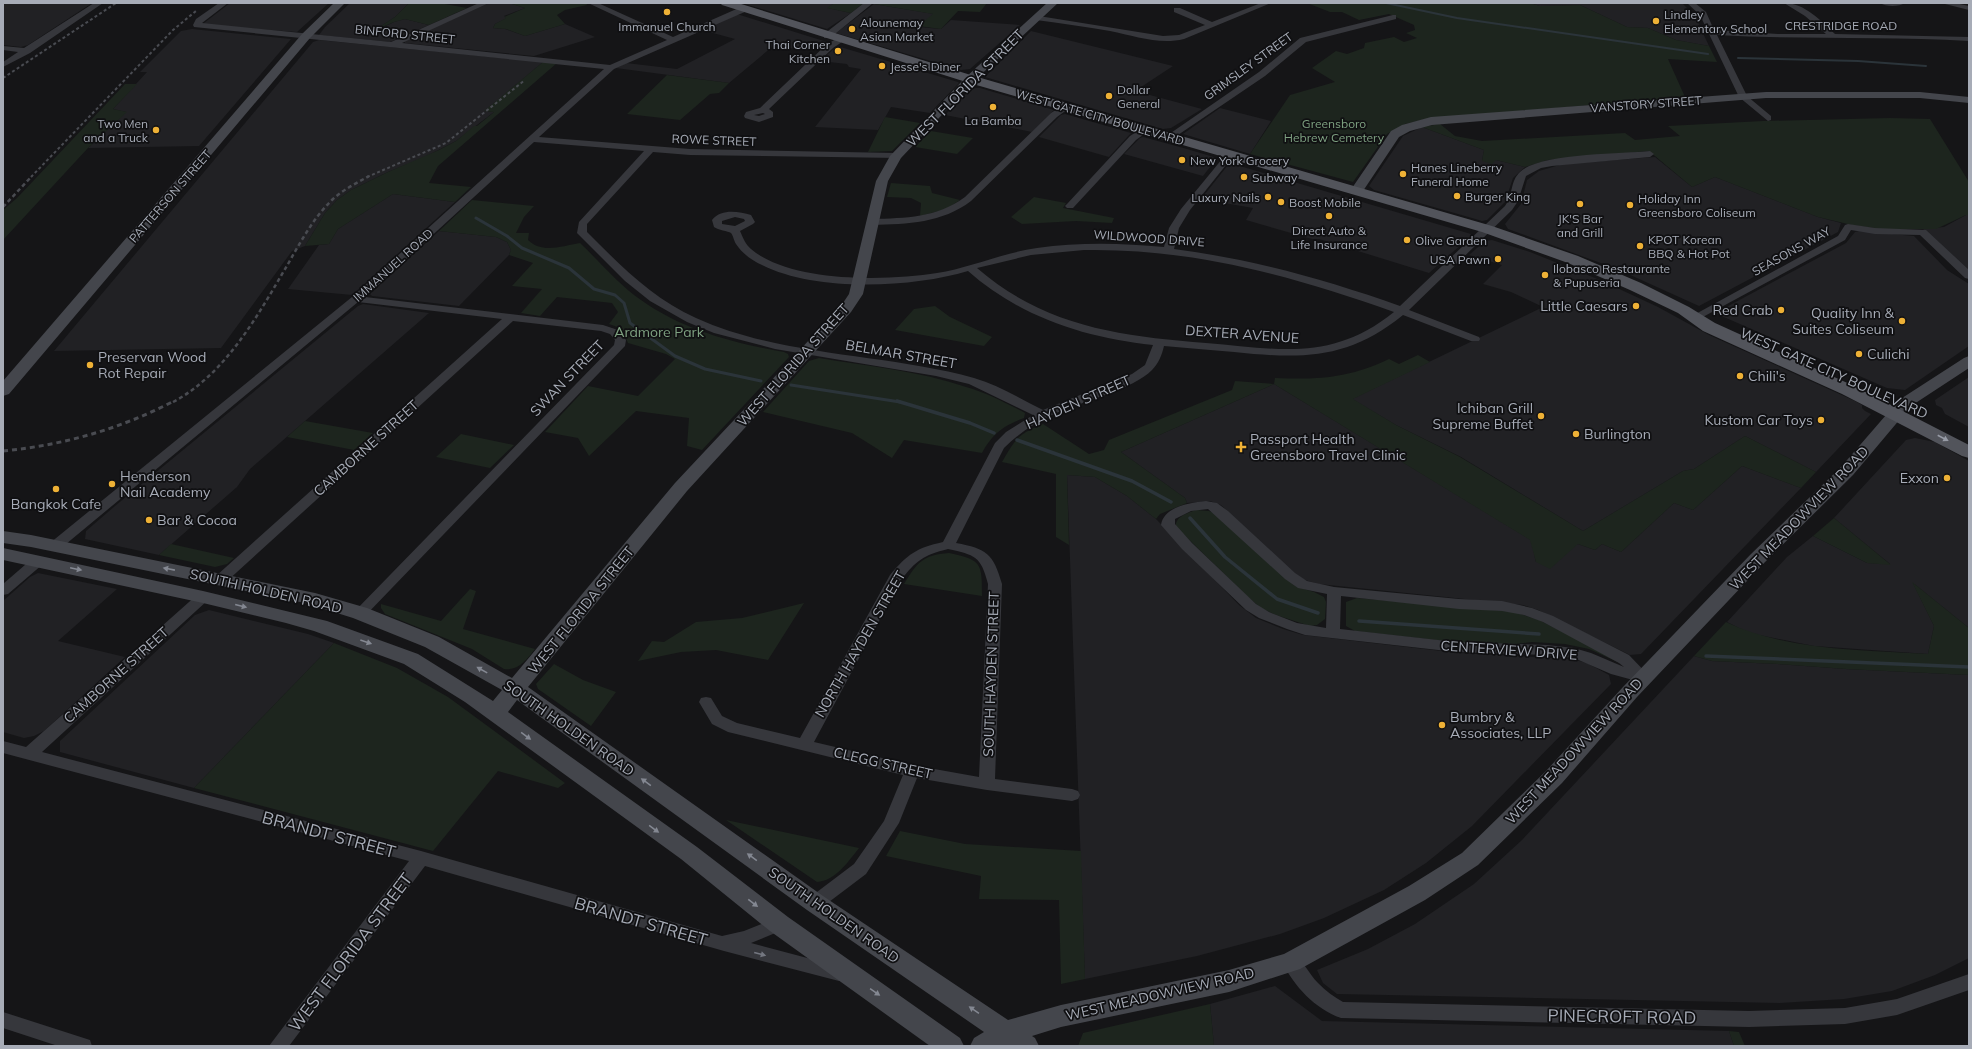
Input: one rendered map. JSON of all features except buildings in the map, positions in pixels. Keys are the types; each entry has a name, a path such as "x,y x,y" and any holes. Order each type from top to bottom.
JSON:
{"main road":[{"name":"WEST GATE CITY BOULEVARD","path":"726,3 827,36 970,79 1487,229 1546,248 1608,274 1697,316 1714,319 1900,409 1969,438"},
{"name":"WEST GATE CITY BOULEVARD","path":"1900,409 1969,452"}],"street":[{"path":"3,65 99,3"},
{"name":"BINFORD STREET","path":"224,3 197,25 207,28 393,44 611,67"},
{"name":"PATTERSON STREET","path":"3,391 306,36 340,3"},
{"path":"393,44 485,3"},
{"path":"592,3 673,40"},
{"path":"827,36 869,3"},
{"name":"WEST FLORIDA STREET","path":"495,713 681,487 805,351 846,309 856,294 882,181 896,156 970,79 1053,3"},
{"path":"1036,18 1164,39 1181,36 1267,3"},
{"path":"1692,3 1703,14 1713,32 1743,97 1768,118"},
{"path":"1788,3 1808,14 1834,37"},
{"path":"1884,3 1901,3"},
{"path":"1945,3 1969,8"},
{"name":"IMMANUEL ROAD","path":"55,546 356,299 587,87 611,67 744,9"},
{"path":"1177,10 1212,25"},
{"name":"GRIMSLEY STREET","path":"1169,137 1262,74 1304,40 1393,17"},
{"name":"CRESTRIDGE ROAD","path":"1713,32 1778,36 1936,37 1969,39"},
{"path":"763,110 830,46 841,40"},
{"path":"3,48 27,50"},
{"name":"VANSTORY STREET","path":"1356,191 1395,134 1406,128 1426,122 1743,97 1802,95 1920,95 1969,100"},
{"path":"872,222 923,220 958,208 1054,115 1065,107"},
{"path":"1070,206 1133,138 1144,130"},
{"name":"ROWE STREET","path":"532,139 712,153 896,156"},
{"name":"BELMAR STREET","path":"651,148 582,224 582,233 628,279 649,295 691,320 718,331 748,340 928,372 972,382 994,390 1043,415"},
{"path":"1487,229 1513,202 1519,179 1523,173 1531,168 1558,162 1650,154"},
{"path":"1168,251 1174,228 1186,208 1230,155"},
{"name":"SEASONS WAY","path":"1697,316 1842,238 1848,227 1875,231 1919,232"},
{"name":"WILDWOOD DRIVE","path":"734,229 748,252 777,268 815,277 859,280 884,280 939,275 1006,257 1057,249 1119,247 1168,251 1231,259 1286,272 1401,310 1475,339"},
{"name":"DEXTER AVENUE","path":"970,267 1005,294 1045,316 1072,326 1100,333 1159,342 1298,353 1322,350 1363,337 1383,326 1487,229"},
{"path":"1919,232 1969,276"},
{"path":"1919,232 1949,268 1969,282"},
{"name":"SWAN STREET","path":"356,299 603,328 617,334 620,337 620,343 360,613"},
{"name":"CAMBORNE STREET","path":"221,579 511,317"},
{"name":"HAYDEN STREET","path":"948,545 999,446 1010,433 1043,415 1134,378 1148,367 1158,353 1159,342"},
{"name":"WEST MEADOWVIEW ROAD","path":"983,1046 1016,1039 1061,1016 1229,981 1291,962 1417,893 1470,859 1554,777 1644,678 1758,558 1847,471 1900,409 1969,362"},
{"name":"CENTERVIEW DRIVE","path":"1193,506 1212,506 1223,514 1290,576 1303,585 1334,591 1459,604 1502,606 1527,611 1548,619 1624,659 1644,678 1616,670 1574,652 1472,648 1305,630 1292,626 1269,617 1251,607 1171,529 1168,525 1169,518 1193,506"},
{"name":"SOUTH HOLDEN ROAD","path":"3,538 55,546 308,597 360,613 432,642 516,689 815,903 1016,1039"},
{"name":"NORTH HAYDEN STREET","path":"804,745 895,578 911,559 930,549 948,545"},
{"name":"SOUTH HAYDEN STREET","path":"948,545 980,554 990,565 995,584 987,784"},
{"path":"3,553 42,551 55,546"},
{"name":"SOUTH HOLDEN ROAD","path":"3,553 203,597 320,626 384,648 424,666 495,713 689,853 779,924 951,1046"},
{"path":"3,591 38,561"},
{"path":"1333,632 1334,591"},
{"name":"CAMBORNE STREET","path":"29,754 203,597"},
{"name":"CLEGG STREET","path":"706,702 717,720 734,728 912,771 987,784 1072,795"},
{"name":"BRANDT STREET","path":"3,747 421,858 799,964 850,975"},
{"path":"815,903 860,869 891,823 912,771"},
{"name":"WEST FLORIDA STREET","path":"278,1046 421,858"},
{"name":"BRANDT STREET","path":"722,943 746,938 779,924"},
{"name":"PINECROFT ROAD","path":"1291,962 1309,988 1326,1002 1341,1010 1749,1019 1845,1016 1898,1007 1969,982"},
{"path":"3,1020 83,1046"}],"shaded area":[{"path":"3,3 92,3 28,45 21,47 3,45"},
{"path":"230,3 329,3 297,32 205,25 204,23"},
{"path":"350,3 409,3 395,17 374,31 405,19 429,25 390,42 319,35 325,27"},
{"path":"489,3 509,3 525,8 504,16 507,18 495,24 493,28 505,29 525,36 565,24 595,37 534,56 405,43 404,41"},
{"path":"742,3 834,3 828,8 851,13 827,29"},
{"name":"Lindley Elementary School","path":"1530,3 1682,3 1695,16 1709,46 1676,40 1648,28 1627,27 1580,5 1540,6"},
{"path":"874,4 934,14 919,27 941,29 951,20 1020,25 970,69 961,70 836,33"},
{"path":"736,15 827,42 818,50 772,47 729,83 616,68 626,63 677,69 735,39 702,30"},
{"path":"192,29 291,39 199,146 88,148 126,112 113,109 147,72 140,72 181,31"},
{"path":"1031,31 1173,66 1135,91 1202,109 1171,128 1163,129 985,77"},
{"path":"319,40 543,62 485,111 494,112 456,141 421,159 388,172 351,190 337,200 325,213 305,246 292,251 221,348 54,351 313,42"},
{"path":"837,46 959,83 930,113 891,107 878,130 815,127 861,69 849,67 847,64 820,61"},
{"path":"976,88 1054,110 1032,132 945,115 971,89"},
{"path":"1220,108 1271,121 1250,154 1183,134"},
{"path":"1065,114 1131,133 1109,157 1039,137 1061,115"},
{"path":"1422,127 1484,150 1482,161 1496,160 1525,167 1513,178 1505,202 1487,220 1482,221 1374,190 1369,186 1403,136"},
{"path":"1143,137 1217,158 1203,176 1124,154 1140,138"},
{"path":"1655,157 1692,187 1715,177 1818,217 1841,223 1838,232 1699,306 1617,269 1508,229 1505,224 1521,204 1527,180 1539,171 1563,164"},
{"path":"1233,164 1471,234 1471,236 1429,273 1319,239 1312,239 1246,220 1253,208 1201,199 1228,165"},
{"path":"393,194 455,202 352,295 288,289 319,245 329,244 338,229"},
{"path":"1966,215 1969,215 1969,274 1923,229 1944,227"},
{"path":"439,231 496,237 507,242 511,250 509,255 459,306 372,296 370,294"},
{"path":"1859,231 1914,236 1947,270 1969,284 1969,346 1905,390 1887,388 1717,314 1717,312 1846,243 1855,232"},
{"path":"1492,240 1530,252 1600,280 1658,307 1709,335 1855,401 1862,405 1862,408 1865,411 1871,414 1816,472 1745,436 1694,469 1683,471 1583,531 1461,457 1396,425 1352,399 1543,307 1511,292 1483,284 1502,265 1469,255 1485,241"},
{"path":"363,304 429,313 250,469 237,487 159,555 85,539 86,531 115,506 358,306"},
{"path":"1969,377 1969,427 1945,414 1942,408 1936,405 1935,400"},
{"path":"1274,384 1531,540 1536,562 1578,544 1595,550 1602,544 1621,552 1674,503 1693,510 1742,466 1801,488 1641,654 1630,655 1538,610 1523,605 1319,584 1300,578 1221,505 1210,501 1187,503 1185,498 1121,452"},
{"path":"1915,438 1935,442 1969,461 1969,628 1913,583 1934,626 1928,654 1814,646 1749,633 1727,622 1787,557 1813,536 1867,563 1890,564 1834,518 1906,440"},
{"path":"1067,475 1095,477 1127,496 1156,519 1239,605 1256,618 1283,629 1303,635 1459,653 1572,659 1587,663 1609,675 1611,684 1472,826 1426,863 1384,890 1324,918 1280,934 1197,956 1085,979"},
{"path":"38,573 117,589 58,641 125,657 44,731 34,736 24,738 3,732 3,601 30,577"},
{"path":"209,610 308,634 334,643 194,788 60,752 60,741 195,615"},
{"path":"1694,656 1712,661 1969,675 1969,958 1935,975 1892,991 1844,999 1780,1003 1337,994 1323,983 1317,970 1368,949 1415,924 1474,884 1522,840"},
{"path":"1275,986 1322,1021 1729,1031 1734,1046 1214,1046 1210,1004"}],"green space":[{"path":"409,3 447,3 445,4 467,8 429,25 405,19 373,31 395,17"},
{"path":"509,3 586,3 587,5 565,10 557,15 565,24 525,36 506,29 493,28 495,24 506,18 504,17 525,8"},
{"path":"834,3 864,3 851,13 827,8"},
{"path":"987,3 980,12 958,11 941,29 918,26 933,14 874,4"},
{"name":"Greensboro Hebrew Cemetery","path":"1307,3 1530,3 1540,6 1580,5 1627,27 1648,28 1676,40 1709,46 1717,62 1668,59 1685,97 1427,119 1405,124 1387,134 1353,182 1250,154 1290,95 1335,82 1312,68 1336,51 1347,54 1364,48 1365,43 1394,37 1404,42 1417,38 1406,33 1415,30 1414,25 1389,14 1359,20 1342,12 1330,12"},
{"path":"543,62 557,63 438,166 429,183 471,187 455,202 393,194 338,229 329,244 305,246 325,213 337,200 351,190 456,141 494,112 484,111"},
{"path":"667,75 729,83 719,93 710,94 680,120 627,114"},
{"path":"125,84 137,84 113,109 127,112 88,148 3,240 3,210 17,198"},
{"path":"885,117 920,123 892,151 868,152"},
{"path":"1890,118 1930,119 1969,182 1969,215 1936,229 1882,229 1852,225 1818,217 1715,177 1692,187 1649,151 1548,160 1525,167 1496,160 1492,164 1482,161 1484,150 1422,127 1440,124 1455,136 1482,141 1625,133 1635,140 1680,136 1668,126 1763,121"},
{"path":"931,131 973,138 957,154 915,147"},
{"path":"891,183 930,186 932,193 960,200 947,209 920,216 921,203 911,198 887,197"},
{"path":"1034,197 1066,203 1063,208 1114,218 1112,223 1076,221 1022,224 1011,217"},
{"name":"Ardmore Park","path":"472,200 534,206 524,217 516,233 529,233 528,240 534,244 540,247 552,248 580,243 609,273 633,294 674,320 727,340 784,352 788,354 789,357 702,450 687,446 689,418 636,411 589,456 578,438 545,432 588,386 638,396 675,359 666,354 628,343 623,330 609,324 618,312 612,303 557,297 540,316 521,313 542,289 512,286 533,263 509,255 511,250 507,242 496,237 439,231"},
{"path":"935,306 950,317 992,337 984,346 895,330 914,309"},
{"path":"1418,355 1430,362 1353,399 1396,425 1460,457 1583,531 1683,471 1694,469 1745,436 1816,472 1801,488 1742,466 1693,510 1674,503 1621,552 1602,544 1595,550 1578,544 1550,569 1536,562 1530,540 1274,384 1275,378 1305,379 1347,374 1389,359 1399,364"},
{"path":"819,358 948,381 981,392 1004,402 1025,413 1024,418 1004,427 999,431 990,440 982,453 904,440 892,458 852,433 763,412 809,361"},
{"path":"1235,381 1274,384 1121,452 1185,498 1187,503 1160,514 1156,519 1127,496 1095,477 1067,475 1069,545 1056,537 1056,474 1002,462 1010,448 1022,434 1043,424 1089,454 1104,450 1109,440 1232,390"},
{"path":"305,421 373,433 354,450 287,437"},
{"path":"461,434 514,445 490,468 436,457"},
{"path":"1196,510 1209,511 1216,514 1298,587 1324,597 1326,602 1325,619 1317,625 1310,626 1276,615 1261,608 1176,527 1176,523 1180,518"},
{"path":"1834,518 1891,565 1867,563 1813,536"},
{"path":"171,544 234,558 227,564 215,567 159,555"},
{"path":"949,553 968,558 978,565 981,576 982,596 904,584 921,561 932,556"},
{"path":"1912,582 1969,628 1969,675 1712,661 1694,656 1726,622 1750,632 1799,644 1851,650 1928,654 1934,626"},
{"path":"470,589 476,591 463,629 535,649 522,664 514,668 504,669 472,649 385,614 381,608 381,604 441,621"},
{"path":"1357,598 1514,612 1539,620 1620,661 1620,663 1589,649 1565,644 1532,642 1505,645 1463,643 1355,631 1346,626 1346,602"},
{"path":"804,603 768,660 716,650 681,652 638,661 652,641 664,642 696,622 742,618"},
{"path":"334,643 397,668 448,697 565,783 558,788 498,771 433,851 194,788"},
{"path":"554,664 583,680 616,692 591,726 538,689 536,684"},
{"path":"726,820 859,848 841,870 824,881 817,882"},
{"path":"900,831 965,844 1081,851 1085,979 1061,984 1059,900 979,899 981,876 886,856"},
{"path":"1210,1004 1214,1046 1078,1046 1083,1033"},
{"path":"1729,1031 1739,1032 1745,1046 1734,1046"}],"waterway":[{"path":"1386,3 1457,18 1708,54"},
{"path":"1738,58 1858,61 1926,66"},
{"path":"476,218 507,236 522,248 569,268 594,289 615,295 624,303 630,323 675,356 705,369 761,381"},
{"path":"791,385 900,402"},
{"path":"897,401 970,423 994,433"},
{"path":"1017,440 1132,481 1171,502"},
{"path":"1190,518 1225,557 1277,599 1318,613"},
{"path":"1359,621 1539,634"},
{"path":"1706,656 1969,667"}],"railway":[{"path":"3,78 116,3"},
{"path":"31,177 173,30 196,11"},
{"path":"368,177 446,143 525,80"},
{"path":"3,207 32,176"},
{"path":"173,402 192,390 209,376 239,342 265,303 308,230 326,206 342,192 368,177"},
{"path":"3,451 48,445 112,428 174,401"}],"place":[{"name":"Immanuel Church","path":"667,12"},
{"name":"Lindley Elementary School","path":"1656,21"},
{"name":"Alounemay Asian Market","path":"852,29"},
{"name":"Thai Corner Kitchen","path":"838,51"},
{"name":"Jesse's Diner","path":"882,66"},
{"name":"Dollar General","path":"1109,96"},
{"name":"La Bamba","path":"993,107"},
{"name":"Two Men and a Truck","path":"156,130"},
{"name":"New York Grocery","path":"1182,160"},
{"name":"Hanes Lineberry Funeral Home","path":"1403,174"},
{"name":"Subway","path":"1244,177"},
{"name":"Burger King","path":"1457,196"},
{"name":"Luxury Nails","path":"1268,197"},
{"name":"Boost Mobile","path":"1281,202"},
{"name":"JK'S Bar and Grill","path":"1580,204"},
{"name":"Holiday Inn Greensboro Coliseum","path":"1630,205"},
{"name":"Direct Auto & Life Insurance","path":"1329,216"},
{"name":"Olive Garden","path":"1407,240"},
{"name":"KPOT Korean BBQ & Hot Pot","path":"1640,246"},
{"name":"USA Pawn","path":"1498,259"},
{"name":"Ilobasco Restaurante & Pupuseria","path":"1545,275"},
{"name":"Little Caesars","path":"1636,306"},
{"name":"Red Crab","path":"1781,310"},
{"name":"Quality Inn & Suites Coliseum","path":"1902,321"},
{"name":"Culichi","path":"1859,354"},
{"name":"Preservan Wood Rot Repair","path":"90,365"},
{"name":"Chili's","path":"1740,376"},
{"name":"Ichiban Grill Supreme Buffet","path":"1541,416"},
{"name":"Kustom Car Toys","path":"1821,420"},
{"name":"Burlington","path":"1576,434"},
{"name":"Passport Health Greensboro Travel Clinic","path":"1241,447"},
{"name":"Exxon","path":"1947,478"},
{"name":"Henderson Nail Academy","path":"112,484"},
{"name":"Bangkok Cafe","path":"56,489"},
{"name":"Bar & Cocoa","path":"149,520"},
{"name":"Bumbry & Associates, LLP","path":"1442,725"}]}
